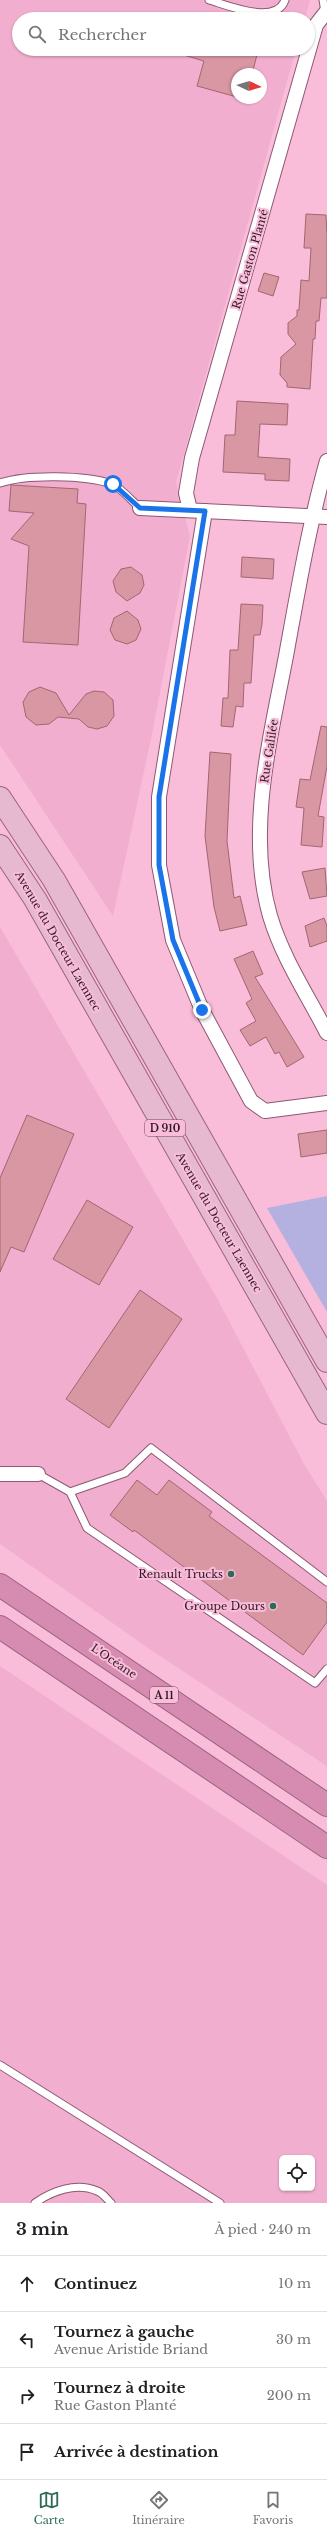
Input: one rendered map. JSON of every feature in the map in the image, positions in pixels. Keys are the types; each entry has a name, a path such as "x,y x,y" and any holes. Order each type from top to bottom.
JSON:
{"highway":[{"name":"L’Océane","path":"0,1585 327,1805"},
{"path":"0,1627 327,1846"}],"main road":[{"name":"D 910","path":"0,798 54,880 327,1361"},
{"name":"Avenue du Docteur Laennec","path":"0,846 35,899 327,1413"}],"street":[{"name":"Rue Gaston Planté","path":"315,28 325,8"},
{"name":"Rue Gaston Planté","path":"190,510 186,493 192,458 307,56"},
{"name":"Rue Galilée","path":"327,461 312,516 266,763 260,841 263,878 270,916 291,970 327,1033"},
{"path":"140,508 327,517"},
{"path":"205,511 159,797 159,865 173,940 202,1010 251,1101 265,1111 327,1104"},
{"path":"0,1474 38,1474"}],"lane":[{"path":"209,0 250,12"},
{"path":"270,12 283,4 285,0"},
{"path":"0,483 15,478 58,476 113,484 140,508"},
{"path":"70,1492 125,1473 151,1448 327,1582"},
{"path":"38,1474 70,1492 87,1528 315,1683 327,1669"},
{"path":"0,2065 220,2203"},
{"path":"35,2203 47,2194 72,2187 98,2191 111,2203"}],"shaded area":[{"path":"0,0 310,0 307,12 12,12 12,56 294,56 176,482 190,536 152,734 113,916 0,745"},
{"path":"0,927 217,1298 305,1466 327,1501 327,1766 151,1650 0,1544"},
{"path":"327,1196 327,1312 267,1208"},
{"path":"0,1666 327,1885 327,2203 0,2203"}],"building":[{"path":"187,56 257,56 254,68 231,68 231,95 197,86 204,61"},
{"path":"306,214 326,215 327,236 327,298 321,298 319,321 316,321 315,339 313,339 310,389 287,387 287,383 280,375 281,357 296,344 288,334 288,323 297,316 297,310 299,310 301,280 309,281 311,248 304,248"},
{"path":"264,273 279,277 273,296 258,291"},
{"path":"237,401 288,404 287,425 260,424 258,457 290,459 289,481 265,480 265,474 223,472 225,435 235,435"},
{"path":"11,485 78,489 77,503 86,504 78,645 23,642 29,546 11,539 34,513 9,511"},
{"path":"242,557 274,559 273,579 241,577"},
{"path":"131,567 142,575 144,585 140,593 127,601 116,592 113,581 121,569"},
{"path":"241,604 263,605 262,624 260,635 254,635 251,683 244,683 243,707 236,706 233,727 221,726 223,698 228,698 230,650 238,650"},
{"path":"127,611 138,620 141,629 136,640 127,644 115,640 110,630 114,618"},
{"path":"40,687 56,693 69,715 86,694 94,691 104,692 113,700 114,716 107,726 97,729 88,727 79,719 58,717 49,724 36,725 26,717 23,702 29,692"},
{"path":"321,726 327,727 327,766 318,816 324,817 322,847 301,845 304,808 296,807 300,779 310,780"},
{"path":"210,752 231,754 227,841 234,898 240,896 247,925 220,931 214,907 205,836"},
{"path":"325,868 327,896 310,899 302,872"},
{"path":"324,918 327,926 327,941 310,947 305,926"},
{"path":"253,951 263,974 255,977 304,1057 287,1067 279,1052 275,1054 266,1037 250,1046 240,1030 256,1021 246,1003 252,999 234,959"},
{"path":"27,1115 74,1134 24,1252 11,1247 0,1272 0,1178"},
{"path":"327,1130 327,1153 301,1157 298,1134"},
{"path":"87,1200 133,1227 99,1285 53,1259"},
{"path":"140,1290 182,1319 109,1428 66,1399"},
{"path":"137,1480 157,1495 169,1480 212,1512 209,1516 327,1603 327,1622 303,1655 134,1530 133,1532 110,1515"}],"place":[{"name":"Renault Trucks","path":"231,1574"},
{"name":"Groupe Dours","path":"273,1606"}],"route":[{"path":"113,484 140,508 205,511 159,797 159,865 173,940 202,1010"}]}
